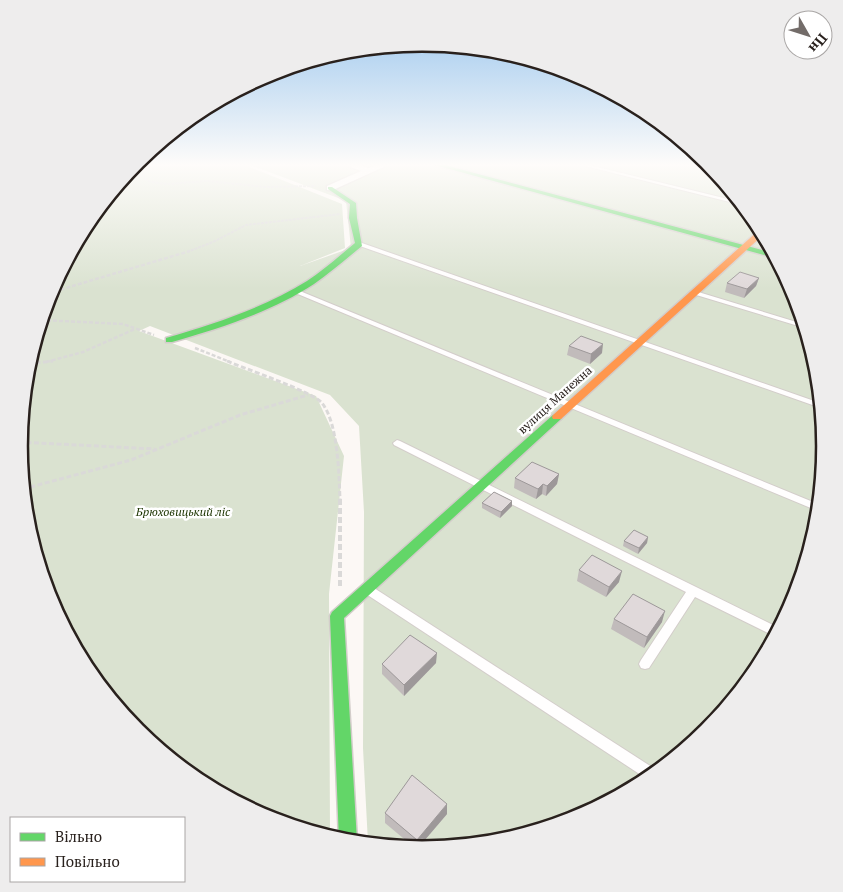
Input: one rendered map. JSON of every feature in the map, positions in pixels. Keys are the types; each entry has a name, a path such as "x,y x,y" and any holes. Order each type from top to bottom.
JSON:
{"street":[{"path":"169,340 199,332 295,291 330,267 358,244 356,226 350,213 351,206"},
{"path":"588,206 765,254"},
{"name":"вулиця Манежна","path":"348,833 337,616 756,238"}],"lane":[{"path":"358,244 813,404"},
{"path":"295,291 811,505"},
{"path":"695,293 796,324"},
{"path":"397,443 770,629"},
{"path":"368,589 645,770"},
{"path":"645,664 692,591"}],"path":[{"path":"59,290 182,254 207,245 246,225 350,213"},
{"path":"48,320 123,324 198,349 309,394 321,402 328,415 340,489 342,560 340,588"},
{"path":"36,363 78,355 136,329"},
{"path":"30,487 130,460 240,415 309,394"},
{"path":"28,442 158,449"}],"green space":[{"name":"Брюховицький ліс","path":"109,206 342,206 345,248 300,266 351,248 346,206 734,206 763,249 786,295 795,319 808,369 812,395 815,420 815,472 808,523 795,573 786,597 763,643 749,665 718,706 700,725 661,759 640,774 596,799 548,819 523,827 473,837 422,840 368,837 363,748 364,512 359,426 330,395 150,326 139,331 316,396 344,456 329,594 330,829 295,819 247,799 224,787 182,759 143,725 125,706 80,643 57,597 48,573 35,523 28,472 28,420 35,369 48,319 57,295 80,249"}],"building":[{"path":"740,272 759,278 747,289 727,283"},
{"path":"581,336 603,344 591,354 569,346"},
{"path":"532,462 559,474 547,486 543,484 538,489 515,478"},
{"path":"494,492 512,501 501,512 482,503"},
{"path":"634,530 648,537 639,548 624,541"},
{"path":"592,555 622,571 609,587 579,570"},
{"path":"633,594 665,611 647,637 614,619"},
{"path":"410,635 437,653 404,685 382,664"},
{"path":"412,775 447,804 417,840 385,813"}],"traffic: fast":[{"path":"169,340 238,318 272,303 304,286 332,266 359,244 353,218 353,206"},
{"path":"588,206 765,254"},
{"path":"348,833 337,616 557,417"}],"traffic: slow":[{"path":"557,417 756,238"}]}
